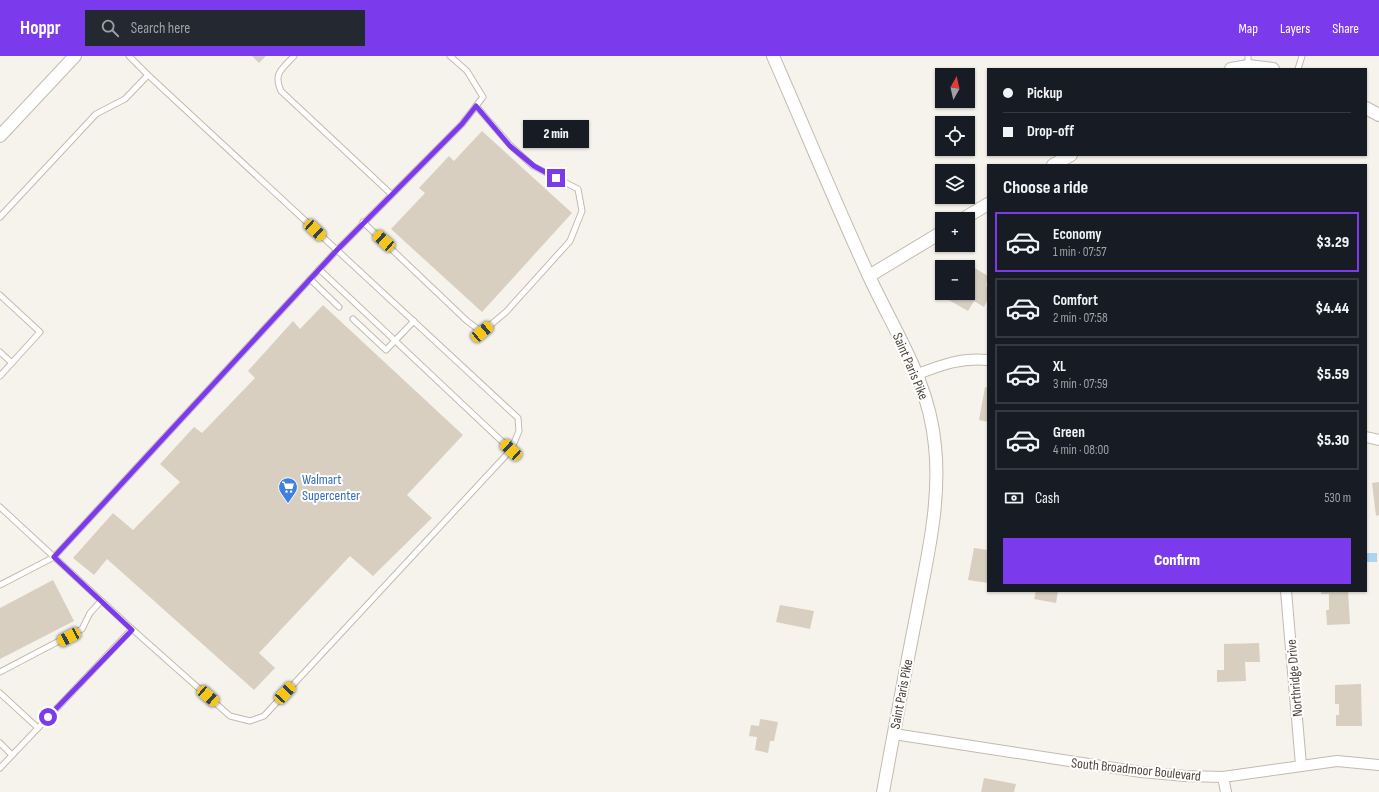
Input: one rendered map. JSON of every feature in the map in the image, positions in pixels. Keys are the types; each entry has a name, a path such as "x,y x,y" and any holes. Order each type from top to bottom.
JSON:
{"street":[{"path":"0,136 75,56"},
{"name":"Saint Paris Pike","path":"773,56 869,276 918,374 926,394 932,419 935,448 936,488 927,559 883,792"},
{"path":"1233,68 1248,61 1270,68"},
{"path":"1367,109 1379,115"},
{"path":"1055,164 1069,156"},
{"path":"975,212 987,205"},
{"path":"869,276 935,236"},
{"path":"918,374 945,363 962,360 987,360"},
{"path":"1367,437 1379,440"},
{"name":"Northridge Drive","path":"1286,592 1302,765"},
{"name":"South Broadmoor Boulevard","path":"894,734 1141,772 1185,776 1223,777 1337,761 1379,765"},
{"path":"1223,777 1226,792"}],"lane":[{"path":"0,507 132,630 230,716 250,721 264,716 511,450 519,431 518,418 129,56"},
{"path":"294,56 278,75 277,82 281,91 391,194"},
{"path":"0,585 54,557 363,222 462,124 483,97 467,71 450,56"},
{"path":"1298,68 1302,56"},
{"path":"0,217 96,114 125,99 148,75"},
{"path":"363,222 467,321 482,332 506,312 570,242 582,211 578,189 534,166 510,146 476,106"},
{"path":"319,269 511,450"},
{"path":"310,279 339,307"},
{"path":"0,295 40,332 0,376"},
{"path":"353,319 386,350 414,321"},
{"path":"0,352 12,363"},
{"path":"0,672 82,630 90,613 101,601"},
{"path":"0,768 132,630"},
{"path":"0,693 38,728"},
{"path":"0,743 12,755"}],"water":[{"path":"1367,553 1377,553 1377,562 1367,562"}],"building":[{"path":"252,56 266,56 259,63"},
{"path":"482,131 572,213 482,312 391,229 425,193 419,188 449,156 454,161"},
{"path":"975,268 987,275 987,301 984,307 974,301 968,311 949,300 975,300"},
{"name":"Walmart Supercenter","path":"323,305 463,435 407,495 432,518 373,576 350,556 259,653 275,668 254,690 107,559 94,575 73,558 113,513 133,530 180,482 160,464 194,427 202,433 255,378 248,371 293,321 300,329"},
{"path":"985,387 987,388 987,422 979,420"},
{"path":"1379,482 1379,515 1376,516 1372,483"},
{"path":"974,548 987,550 987,583 968,580"},
{"path":"53,580 74,621 0,659 0,608"},
{"path":"1036,592 1058,592 1056,603 1034,599"},
{"path":"1321,592 1348,592 1350,624 1327,625 1326,610 1329,610 1329,594 1321,594"},
{"path":"780,605 814,611 810,629 776,622"},
{"path":"1259,643 1260,662 1245,662 1246,681 1217,682 1217,670 1224,670 1224,644"},
{"path":"1361,684 1362,726 1336,726 1336,715 1339,715 1339,704 1335,704 1335,685"},
{"path":"760,719 778,722 774,741 770,741 768,753 755,750 757,737 749,736 751,725 759,726"},
{"path":"984,778 1016,784 1014,792 981,792"}],"place":[{"name":"Walmart Supercenter","path":"288,504"}],"route":[{"path":"48,717 132,630 54,557 379,205 462,124 476,106 510,146 534,166 556,178"}]}
